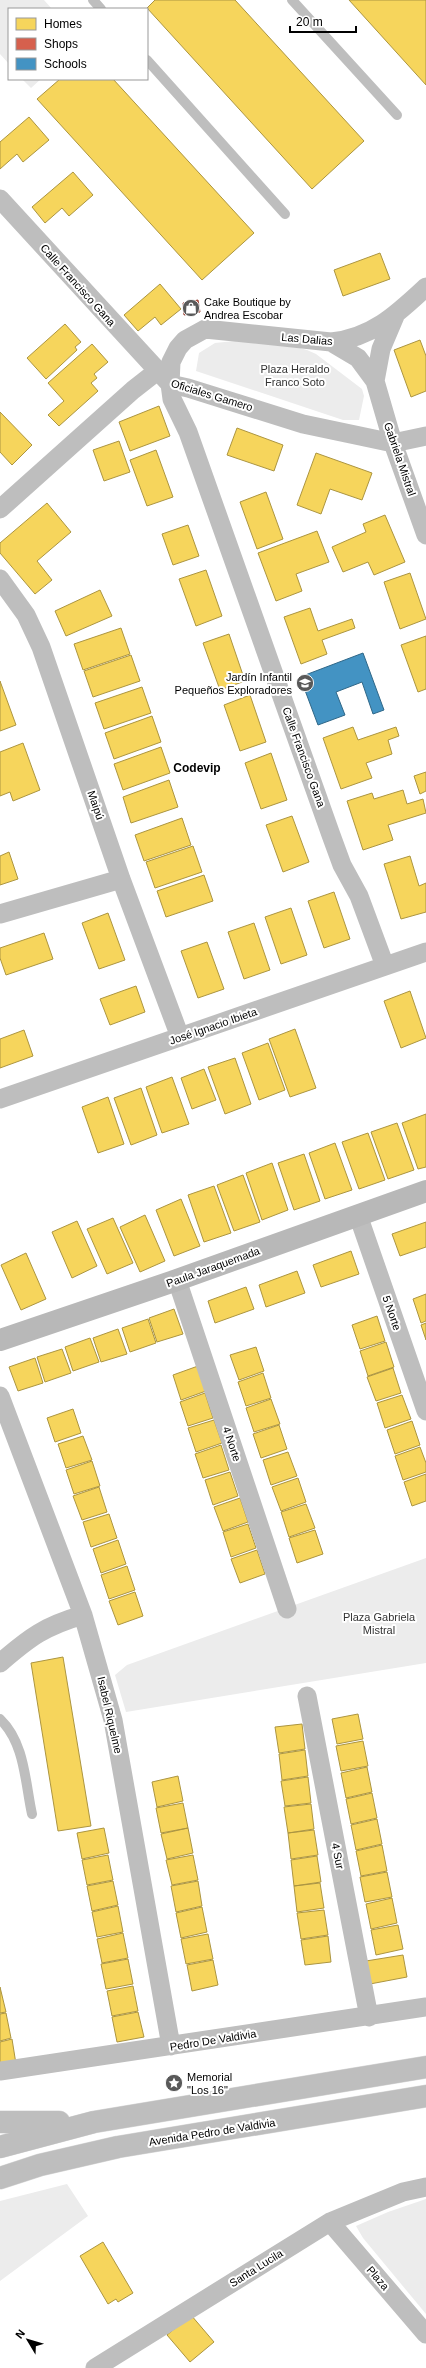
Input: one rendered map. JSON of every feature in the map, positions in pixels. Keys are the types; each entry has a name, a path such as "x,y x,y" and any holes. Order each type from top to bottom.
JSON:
{"main road":[{"path":"0,2147 94,2122 426,2067"},
{"name":"Avenida Pedro de Valdivia","path":"0,2178 40,2164 105,2149 426,2096"},
{"path":"0,2122 94,2122"}],"street":[{"name":"Calle Francisco Gana","path":"0,199 164,366 172,399 188,432 342,865 359,896 385,966"},
{"name":"Las Dalias","path":"164,366 185,340 205,329 331,342 349,340 369,332 395,316 426,287"},
{"name":"Gabriela Mistral","path":"375,381 382,349 395,316"},
{"name":"Gabriela Mistral","path":"331,342 358,358 375,381 393,443 426,535"},
{"name":"Oficiales Gamero","path":"164,366 188,388 303,424 393,443 426,436"},
{"path":"0,509 139,385 164,366"},
{"name":"Calle Francisco Gana","path":"188,388 186,396 188,432"},
{"name":"Maipú","path":"0,579 26,615 41,647 121,879 180,1037"},
{"path":"0,914 121,879"},
{"name":"José Ignacio Ibieta","path":"0,1099 426,952"},
{"name":"Paula Jaraquemada","path":"0,1340 177,1280 426,1191"},
{"name":"5 Norte","path":"358,1215 426,1411"},
{"name":"4 Norte","path":"177,1280 287,1609"},
{"name":"Isabel Riquelme","path":"0,1396 83,1614 113,1720 171,2046"},
{"path":"0,1663 39,1632 54,1623 83,1614"},
{"name":"4 Sur","path":"307,1696 369,2017"},
{"name":"Pedro De Valdivia","path":"0,2071 369,2017 426,2007"},
{"name":"Santa Lucila","path":"94,2368 330,2222 403,2192 426,2187"},
{"name":"Plaza","path":"330,2222 426,2334"}],"lane":[{"path":"93,0 100,8"},
{"path":"292,0 398,116"},
{"path":"148,61 285,214"},
{"path":"0,1719 9,1728 18,1745 32,1814"}],"green space":[{"path":"0,0 44,0 51,8 8,8 8,63 0,54"},
{"path":"23,80 40,80 31,88"},
{"name":"Plaza Heraldo Franco Soto","path":"235,341 290,345 316,354 362,389 364,396 359,420 343,420 196,371 199,353 215,343"},
{"name":"Plaza Gabriela Mistral","path":"426,1558 426,1663 126,1712 115,1675 127,1665"},
{"path":"67,2184 88,2216 0,2281 0,2201"},
{"path":"426,2199 426,2314 363,2238 356,2226 388,2212"}],"building: Homes":[{"path":"155,0 235,0 364,141 312,189 147,8"},
{"path":"349,0 426,0 426,85"},
{"path":"59,80 114,80 254,233 202,280 37,99"},
{"path":"29,117 49,140 23,162 17,154 0,169 0,142"},
{"path":"73,172 93,195 69,216 62,208 45,223 32,207"},
{"path":"380,253 390,279 343,296 334,270"},
{"path":"160,284 181,309 161,325 155,317 138,331 124,315"},
{"path":"65,324 81,342 75,347 77,350 46,379 27,358"},
{"path":"420,340 426,356 426,391 411,397 394,350"},
{"path":"92,344 108,362 94,374 97,378 91,383 98,391 59,426 48,415 64,401 48,383"},
{"path":"159,406 170,436 130,451 119,422"},
{"path":"0,412 32,445 12,465 0,452"},
{"path":"237,428 283,445 274,471 227,455"},
{"path":"119,441 130,472 104,481 93,450"},
{"path":"156,450 173,497 147,506 130,460"},
{"path":"316,453 372,473 362,500 330,489 321,514 297,505"},
{"path":"266,492 283,539 257,549 240,502"},
{"path":"47,503 71,532 37,561 52,580 35,594 0,553 0,543"},
{"path":"385,515 405,562 374,575 368,562 343,572 332,547 366,532 363,524"},
{"path":"188,525 199,556 173,565 162,534"},
{"path":"317,531 329,562 296,574 302,591 276,601 258,553"},
{"path":"206,570 222,616 196,626 179,579"},
{"path":"410,573 426,619 400,629 384,582"},
{"path":"100,590 112,616 66,636 55,611"},
{"path":"310,608 318,631 352,619 355,628 322,640 327,654 301,664 284,617"},
{"path":"121,628 130,654 83,670 74,644"},
{"path":"229,634 245,681 220,690 203,643"},
{"path":"426,636 426,689 418,692 401,645"},
{"path":"131,655 140,681 93,697 84,671"},
{"path":"0,681 16,725 0,731"},
{"path":"142,687 151,713 104,729 95,703"},
{"path":"250,695 266,742 240,751 224,705"},
{"path":"152,716 161,742 114,759 105,733"},
{"path":"353,727 358,740 396,727 399,736 388,740 392,754 366,763 372,778 341,789 323,738"},
{"path":"23,743 40,790 13,801 10,792 0,796 0,752"},
{"path":"161,747 170,773 123,790 114,764"},
{"path":"271,753 287,800 261,809 245,763"},
{"path":"426,772 426,791 420,794 414,776"},
{"path":"169,780 178,807 131,823 123,797"},
{"path":"403,790 407,804 423,799 426,813 388,825 393,840 363,850 347,801 372,793 374,799"},
{"path":"292,816 309,862 283,872 266,825"},
{"path":"182,818 191,845 144,861 135,835"},
{"path":"193,846 202,872 155,888 146,862"},
{"path":"9,852 18,879 0,885 0,856"},
{"path":"410,856 419,886 426,883 426,912 401,919 384,864"},
{"path":"204,875 213,901 166,917 157,891"},
{"path":"334,892 350,939 324,948 308,901"},
{"path":"291,908 307,955 281,964 265,917"},
{"path":"108,913 125,960 99,969 82,923"},
{"path":"254,923 270,970 244,979 228,932"},
{"path":"44,933 53,959 6,975 0,958 0,948"},
{"path":"207,942 224,989 198,998 181,951"},
{"path":"136,986 145,1012 110,1025 100,999"},
{"path":"410,991 426,1038 401,1048 384,1001"},
{"path":"295,1029 316,1088 290,1097 269,1039"},
{"path":"24,1030 33,1056 0,1068 0,1039"},
{"path":"268,1043 285,1090 259,1100 242,1053"},
{"path":"235,1058 251,1104 225,1114 208,1067"},
{"path":"204,1069 216,1100 192,1109 181,1078"},
{"path":"172,1077 189,1124 162,1133 146,1087"},
{"path":"141,1088 157,1135 131,1145 114,1098"},
{"path":"108,1097 124,1144 98,1153 82,1107"},
{"path":"426,1114 426,1167 418,1169 402,1123"},
{"path":"397,1123 414,1170 388,1179 371,1132"},
{"path":"368,1133 385,1180 359,1189 342,1142"},
{"path":"335,1143 352,1190 325,1199 309,1153"},
{"path":"304,1154 320,1201 294,1210 278,1163"},
{"path":"272,1163 288,1210 262,1220 246,1173"},
{"path":"243,1175 260,1222 234,1231 217,1185"},
{"path":"214,1186 231,1233 204,1242 188,1195"},
{"path":"181,1199 200,1246 174,1256 156,1210"},
{"path":"145,1215 165,1261 140,1272 120,1227"},
{"path":"113,1218 133,1263 107,1274 87,1229"},
{"path":"77,1221 97,1266 72,1278 52,1232"},
{"path":"426,1222 426,1247 400,1256 392,1234"},
{"path":"351,1251 359,1274 321,1287 313,1265"},
{"path":"26,1253 46,1299 21,1310 1,1265"},
{"path":"297,1271 305,1293 266,1307 259,1285"},
{"path":"246,1287 254,1309 215,1323 208,1301"},
{"path":"426,1294 426,1321 421,1323 413,1299"},
{"path":"174,1309 183,1334 157,1342 149,1318"},
{"path":"377,1316 385,1341 360,1349 352,1325"},
{"path":"148,1319 156,1343 130,1352 122,1328"},
{"path":"426,1323 426,1340 421,1325"},
{"path":"118,1329 127,1354 101,1362 93,1338"},
{"path":"90,1338 99,1362 73,1371 65,1347"},
{"path":"386,1342 394,1367 368,1376 360,1351"},
{"path":"256,1347 264,1371 239,1380 230,1355"},
{"path":"62,1349 71,1373 45,1382 37,1357"},
{"path":"35,1358 43,1383 18,1391 9,1367"},
{"path":"198,1366 206,1391 181,1400 173,1375"},
{"path":"393,1368 401,1393 376,1401 367,1377"},
{"path":"263,1373 271,1398 246,1406 238,1382"},
{"path":"205,1393 213,1418 188,1426 180,1402"},
{"path":"402,1395 411,1419 385,1428 377,1403"},
{"path":"271,1399 280,1424 254,1432 246,1408"},
{"path":"73,1409 81,1433 55,1442 47,1418"},
{"path":"214,1420 222,1443 196,1452 188,1428"},
{"path":"412,1421 420,1445 395,1454 387,1430"},
{"path":"279,1425 287,1449 261,1458 253,1434"},
{"path":"83,1436 92,1460 66,1468 58,1444"},
{"path":"221,1445 229,1470 203,1478 195,1454"},
{"path":"420,1447 426,1463 426,1472 403,1480 395,1456"},
{"path":"288,1452 297,1476 271,1485 263,1460"},
{"path":"92,1461 100,1486 74,1494 66,1470"},
{"path":"230,1472 238,1496 213,1505 205,1480"},
{"path":"426,1474 426,1501 412,1506 404,1482"},
{"path":"298,1478 306,1502 281,1511 272,1487"},
{"path":"99,1487 107,1512 82,1520 73,1496"},
{"path":"240,1498 248,1522 223,1531 214,1507"},
{"path":"306,1504 315,1528 289,1537 281,1512"},
{"path":"109,1514 117,1538 91,1547 83,1522"},
{"path":"248,1524 256,1548 231,1557 223,1532"},
{"path":"315,1530 323,1554 297,1563 289,1538"},
{"path":"118,1540 126,1564 101,1573 93,1549"},
{"path":"257,1550 265,1574 240,1583 231,1559"},
{"path":"127,1566 135,1590 109,1599 101,1575"},
{"path":"135,1592 143,1616 118,1625 109,1601"},
{"path":"63,1657 91,1826 58,1831 31,1663"},
{"path":"358,1714 363,1739 337,1744 332,1719"},
{"path":"302,1724 305,1749 279,1753 275,1727"},
{"path":"363,1741 368,1766 341,1771 336,1746"},
{"path":"305,1750 308,1776 282,1780 279,1754"},
{"path":"367,1767 372,1792 346,1798 341,1773"},
{"path":"178,1776 183,1801 157,1807 152,1782"},
{"path":"308,1777 311,1803 285,1806 281,1781"},
{"path":"372,1793 377,1818 351,1824 346,1799"},
{"path":"183,1803 188,1828 161,1833 156,1808"},
{"path":"311,1804 314,1829 288,1833 284,1807"},
{"path":"377,1819 382,1844 356,1850 351,1825"},
{"path":"104,1828 109,1853 82,1859 77,1833"},
{"path":"188,1828 193,1853 167,1859 161,1834"},
{"path":"314,1830 318,1855 291,1859 288,1833"},
{"path":"382,1845 387,1871 361,1876 356,1851"},
{"path":"108,1855 113,1880 87,1885 82,1860"},
{"path":"193,1855 198,1880 172,1885 166,1860"},
{"path":"317,1856 321,1882 294,1886 291,1860"},
{"path":"387,1872 392,1897 365,1902 360,1877"},
{"path":"113,1881 118,1905 92,1911 87,1886"},
{"path":"198,1881 202,1906 176,1912 171,1886"},
{"path":"320,1883 324,1908 297,1912 294,1886"},
{"path":"392,1898 397,1923 371,1929 366,1904"},
{"path":"118,1906 123,1932 97,1937 92,1912"},
{"path":"202,1907 207,1932 181,1938 176,1913"},
{"path":"324,1910 328,1935 301,1939 297,1913"},
{"path":"398,1925 403,1949 376,1955 371,1930"},
{"path":"123,1933 128,1958 102,1963 97,1939"},
{"path":"208,1934 213,1959 186,1964 181,1939"},
{"path":"328,1936 331,1962 305,1965 301,1940"},
{"path":"403,1955 407,1977 370,1984 366,1961"},
{"path":"128,1959 133,1984 106,1989 101,1964"},
{"path":"213,1960 218,1985 192,1991 187,1965"},
{"path":"133,1986 138,2011 112,2016 107,1991"},
{"path":"0,1987 6,2012 0,2013"},
{"path":"138,2012 144,2037 117,2042 112,2017"},
{"path":"6,2013 11,2038 0,2041 0,2014"},
{"path":"12,2039 16,2064 0,2068 0,2042"},
{"path":"103,2242 133,2293 118,2302 116,2299 108,2304 80,2256"},
{"path":"191,2315 214,2342 190,2362 167,2335"}],"building: Shops":[{"name":"Cake Boutique by Andrea Escobar","path":"198,300 200,312 184,315 183,303"}],"building: Schools":[{"path":"363,653 384,710 373,714 362,682 336,692 345,715 318,725 300,677"}],"place":[{"name":"Cake Boutique by Andrea Escobar","path":"191,308"},
{"name":"Jardín Infantil Pequeños Exploradores","path":"305,683"},
{"name":"Memorial \"Los 16\"","path":"174,2083"}],"district":[{"name":"Codevip","path":"197,768"}]}
